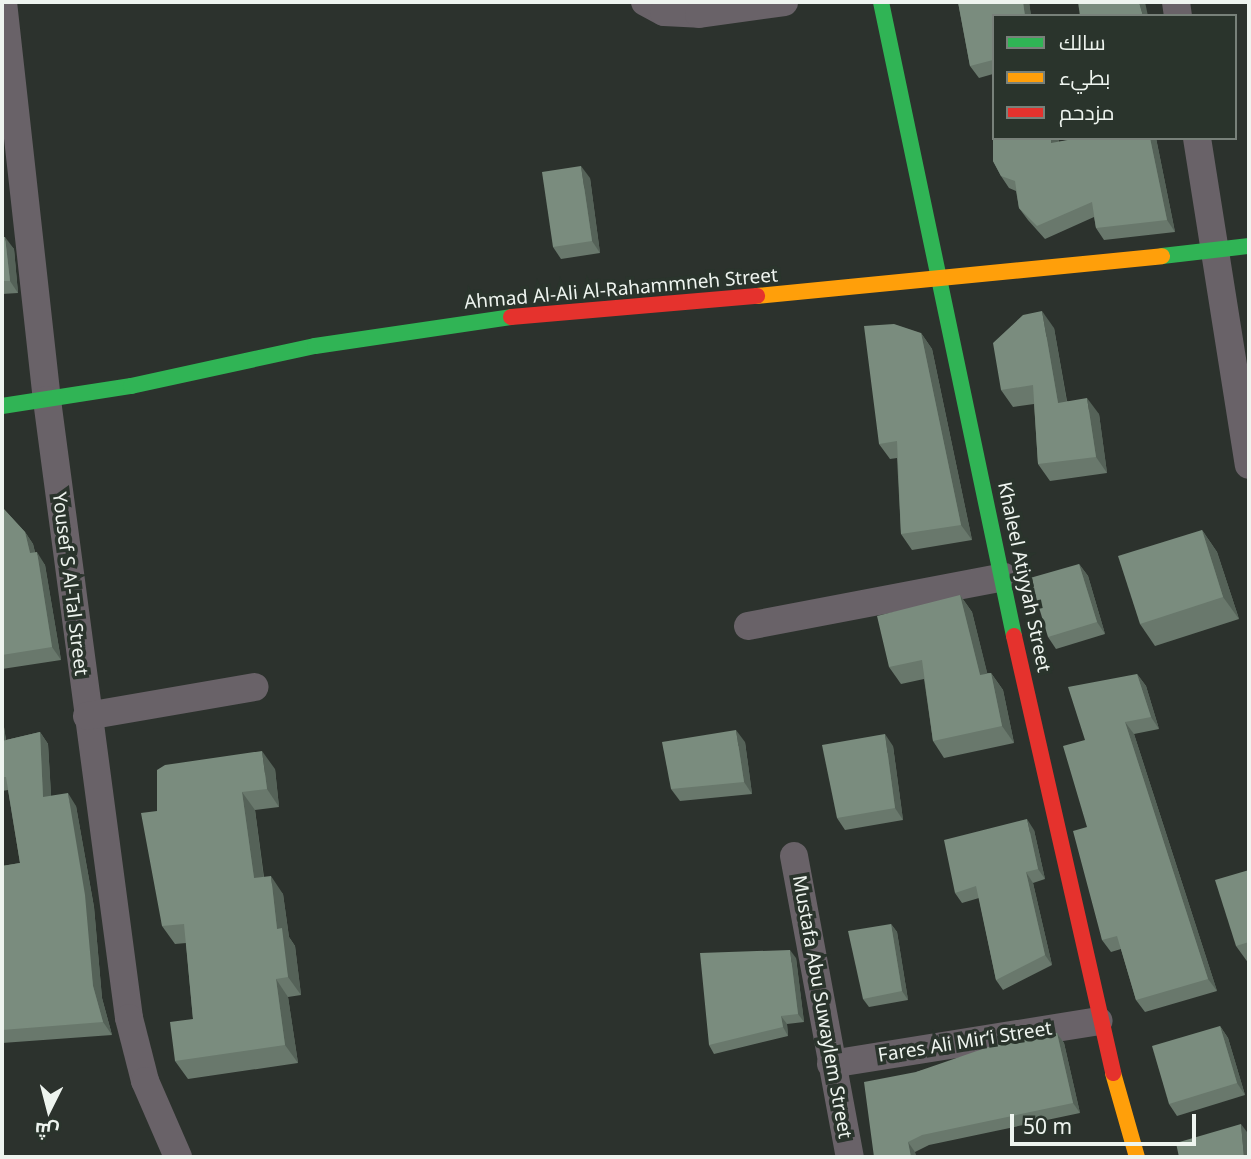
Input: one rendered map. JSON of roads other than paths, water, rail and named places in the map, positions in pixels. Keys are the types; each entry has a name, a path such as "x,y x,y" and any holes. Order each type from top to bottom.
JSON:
{"street":[{"name":"Yousef S Al-Tal Street","path":"3,2 47,400 129,1018 145,1081 178,1157"},
{"path":"645,2 664,12 699,14 784,2"},
{"name":"Khaleel Atiyyah Street","path":"881,2 1099,1021 1137,1157"},
{"path":"1197,140 1249,465"},
{"name":"Ahmad Al-Ali Al-Rahammneh Street","path":"2,406 47,400 315,346 513,317 940,281 1249,246"},
{"path":"748,625 1004,577"},
{"path":"87,716 255,687"},
{"name":"Mustafa Abu Suwaylem Street","path":"794,856 850,1157"},
{"name":"Fares Ali Mir‘i Street","path":"831,1064 1099,1021"}]}
